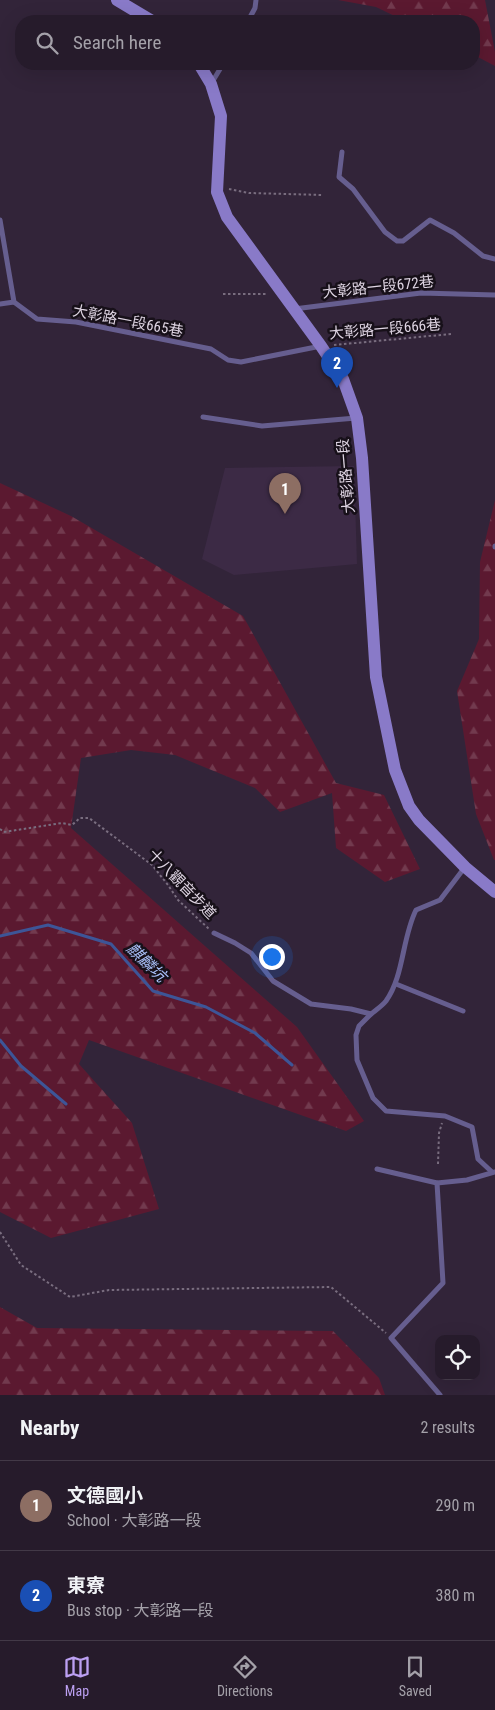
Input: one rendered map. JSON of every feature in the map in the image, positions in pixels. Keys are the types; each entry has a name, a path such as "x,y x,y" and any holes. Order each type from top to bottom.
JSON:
{"main road":[{"path":"117,0 142,15"},
{"name":"大彰路一段","path":"202,70 211,84 221,116 217,192 227,217 343,379 357,418 362,458 376,676 396,770 409,806 418,820 465,867 495,892"}],"lane":[{"path":"251,15 256,0"},
{"path":"211,84 219,70"},
{"path":"342,152 339,177 353,189 384,232 396,241 404,240 430,220 454,233 483,256 495,259"},
{"path":"0,220 14,302 0,304"},
{"name":"大彰路一段672巷","path":"294,309 421,293 495,295"},
{"name":"大彰路一段665巷","path":"14,302 37,319 91,325 211,349 228,360 241,362 321,346"},
{"path":"203,417 262,426 357,418"},
{"path":"465,867 440,900 416,910 409,925 396,984 385,1003 359,1026 356,1035 357,1060 374,1098 386,1111 445,1116 472,1127 478,1159 494,1172"},
{"path":"214,933 251,953 273,982 311,1004 351,1009 371,1014"},
{"path":"396,984 463,1011"},
{"path":"378,1169 437,1183 467,1180 494,1172"},
{"path":"437,1183 442,1283 391,1338 440,1395"}],"path":[{"path":"218,188 248,193 323,195"},
{"path":"223,294 283,293"},
{"name":"大彰路一段666巷","path":"321,346 451,334"},
{"name":"十八觀音步道","path":"0,829 4,832 62,823 72,825 80,818 89,818 152,865 178,900 214,933"},
{"path":"438,1164 439,1133 445,1116"},
{"path":"0,1232 21,1265 70,1297 109,1290 331,1287 391,1338"}],"shaded area":[{"path":"354,466 357,564 234,575 202,559 225,468"}],"green space":[{"path":"338,0 485,0 495,52 495,66 480,58 480,15 393,15 376,7"},
{"path":"0,483 71,516 243,616 336,783 384,795 420,869 385,882 336,848 332,793 280,812 255,788 175,755 131,750 81,758 71,828 297,1027 364,1121 346,1131 89,1040 79,1064 132,1123 159,1209 51,1238 0,1212"},
{"path":"495,500 494,860 476,814 457,691 479,639 480,562"},
{"path":"0,1307 37,1328 333,1331 379,1378 385,1395 0,1395"}],"waterway":[{"name":"麒麟坑","path":"0,936 48,925 111,944 153,991 206,1007 255,1033 292,1065"},
{"path":"0,1040 21,1066 66,1104"}],"place":[{"name":"東寮","path":"337,388"},
{"name":"文德國小","path":"285,514"}]}
